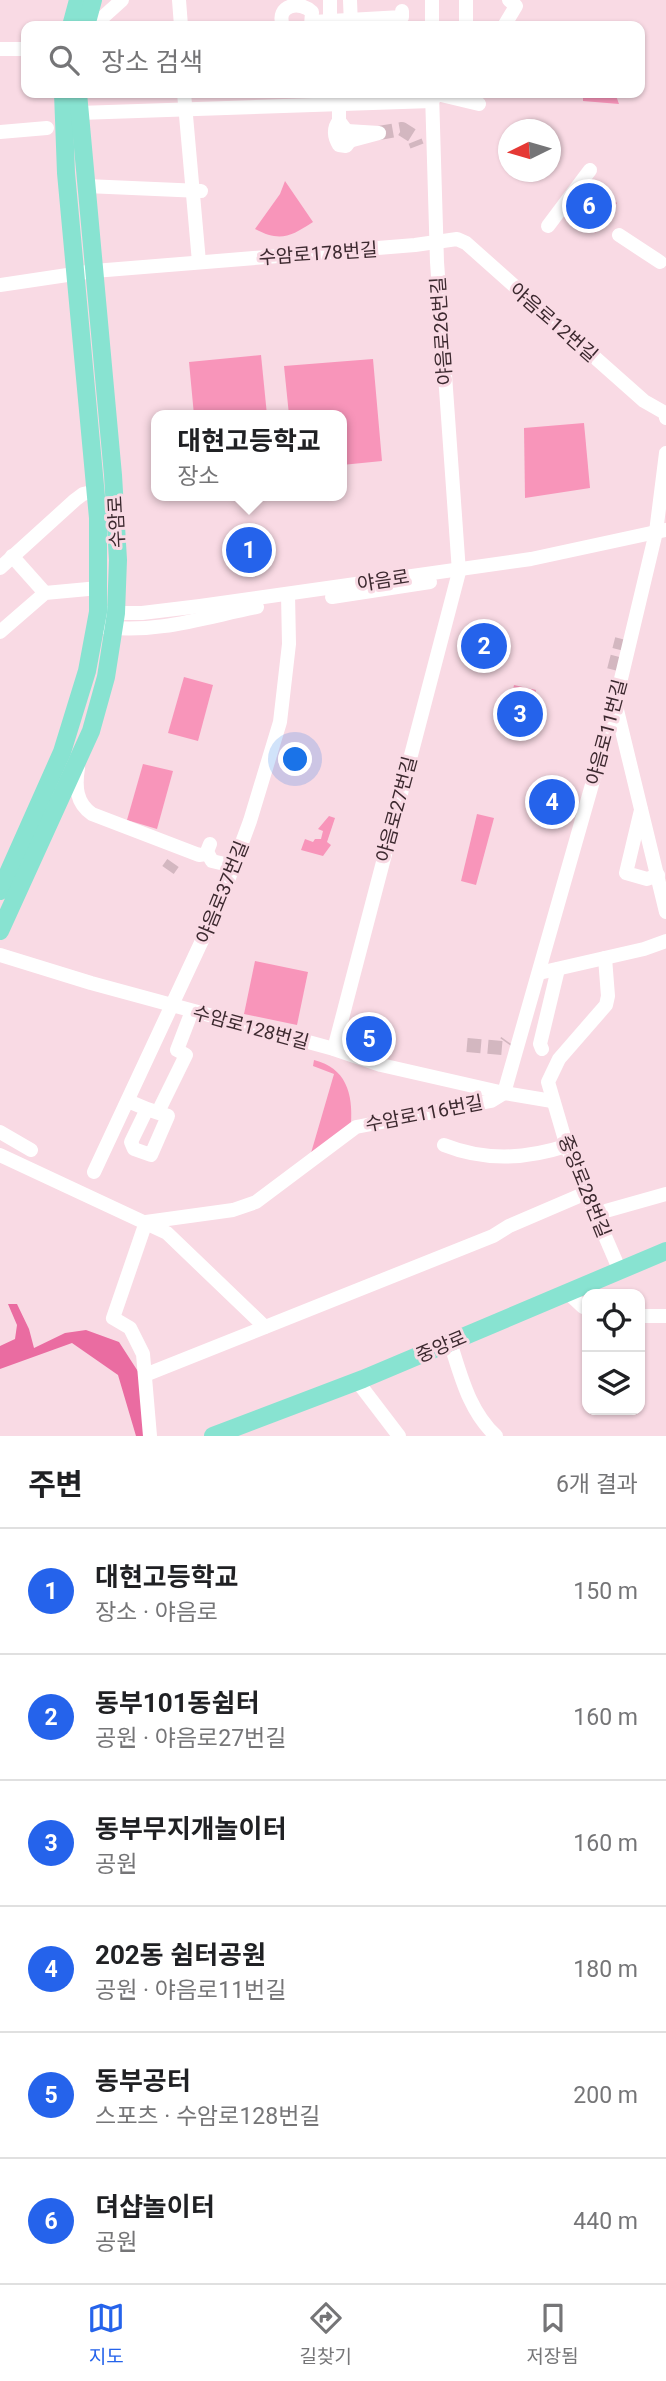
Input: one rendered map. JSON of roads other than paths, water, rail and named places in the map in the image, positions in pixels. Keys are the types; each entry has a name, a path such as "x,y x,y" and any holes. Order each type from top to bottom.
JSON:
{"main road":[{"path":"78,0 81,21"},
{"path":"83,21 93,0"},
{"name":"수암로","path":"0,930 98,710 106,620 118,560 115,507 85,273 55,130 62,98"},
{"name":"수암로","path":"0,891 62,752 106,620 99,588 85,273 86,186 78,98"},
{"name":"중앙로","path":"214,1436 357,1381 666,1251"}],"street":[{"path":"93,21 102,18 122,0"},
{"path":"179,0 181,21"},
{"path":"330,0 330,21"},
{"path":"350,0 351,21"},
{"path":"432,0 432,21"},
{"path":"466,0 466,21"},
{"path":"507,21 516,6 509,0"},
{"path":"281,21 283,10 290,3 301,1 312,12 312,21"},
{"path":"368,21 402,17 402,11"},
{"path":"0,49 21,49"},
{"path":"184,98 196,192 198,262"},
{"path":"0,132 55,130 79,113 399,98"},
{"name":"야음로26번길","path":"432,98 437,244 458,573"},
{"path":"458,98 479,104"},
{"path":"333,100 345,131"},
{"path":"548,226 590,170"},
{"path":"86,186 196,192"},
{"path":"619,235 660,262"},
{"name":"야음로12번길","path":"437,244 457,239 466,243 634,393 664,413 666,418"},
{"name":"수암로178번길","path":"85,273 437,244"},
{"path":"0,285 85,273"},
{"path":"458,573 530,567 659,534 666,453"},
{"path":"0,568 75,500 83,494 96,491"},
{"name":"야음로","path":"106,620 143,629 195,622 289,598 458,573 659,534"},
{"name":"야음로11번길","path":"505,1093 615,704 659,534"},
{"path":"12,556 44,593"},
{"name":"야음로","path":"289,598 429,582 458,573"},
{"name":"야음로27번길","path":"334,1049 458,573"},
{"name":"야음로","path":"429,582 450,604"},
{"path":"0,632 44,593 99,588"},
{"name":"야음로37번길","path":"94,1172 173,1006 250,821 280,722 289,644 289,598"},
{"path":"615,704 620,744 642,809 642,828 626,873 647,879 660,868"},
{"path":"82,751 77,771 77,789 80,801 87,810 199,855 204,855 209,848 212,860 233,866"},
{"path":"642,828 660,868 666,912"},
{"path":"538,973 666,941"},
{"name":"수암로128번길","path":"0,955 173,1006 334,1049 385,1066 505,1093"},
{"path":"552,1101 548,1082 559,1059 606,1005 608,996 605,958"},
{"path":"542,1049 541,1039 558,969"},
{"path":"128,1101 153,1111 186,1055 177,1050 192,1011"},
{"name":"수암로116번길","path":"146,1222 233,1210 256,1202 356,1127 491,1101 505,1093 552,1101"},
{"name":"중앙로28번길","path":"552,1101 566,1146 620,1271"},
{"path":"0,1132 31,1150"},
{"path":"444,1145 463,1153 504,1157 541,1154 566,1146"},
{"path":"0,1155 167,1233 265,1327"},
{"path":"145,1375 493,1236 509,1226 586,1193"},
{"path":"595,1213 666,1194"},
{"path":"146,1222 113,1318 130,1328 143,1354 150,1436"},
{"path":"568,1293 582,1306"},
{"path":"645,1316 666,1316"},
{"path":"450,1342 464,1388 482,1423 496,1436"},
{"path":"357,1381 399,1436"}],"tunnel":[{"path":"379,133 402,129 413,136 417,146"},
{"path":"614,670 622,639"},
{"path":"168,870 173,863"},
{"path":"467,1045 502,1048 507,1041"}],"place":[{"name":"뎌샵놀이터","path":"589,206"},
{"name":"대현고등학교","path":"249,550"},
{"name":"동부101동쉼터","path":"484,646"},
{"name":"동부무지개놀이터","path":"520,714"},
{"name":"202동 쉼터공원","path":"552,802"},
{"name":"동부공터","path":"369,1039"}]}
